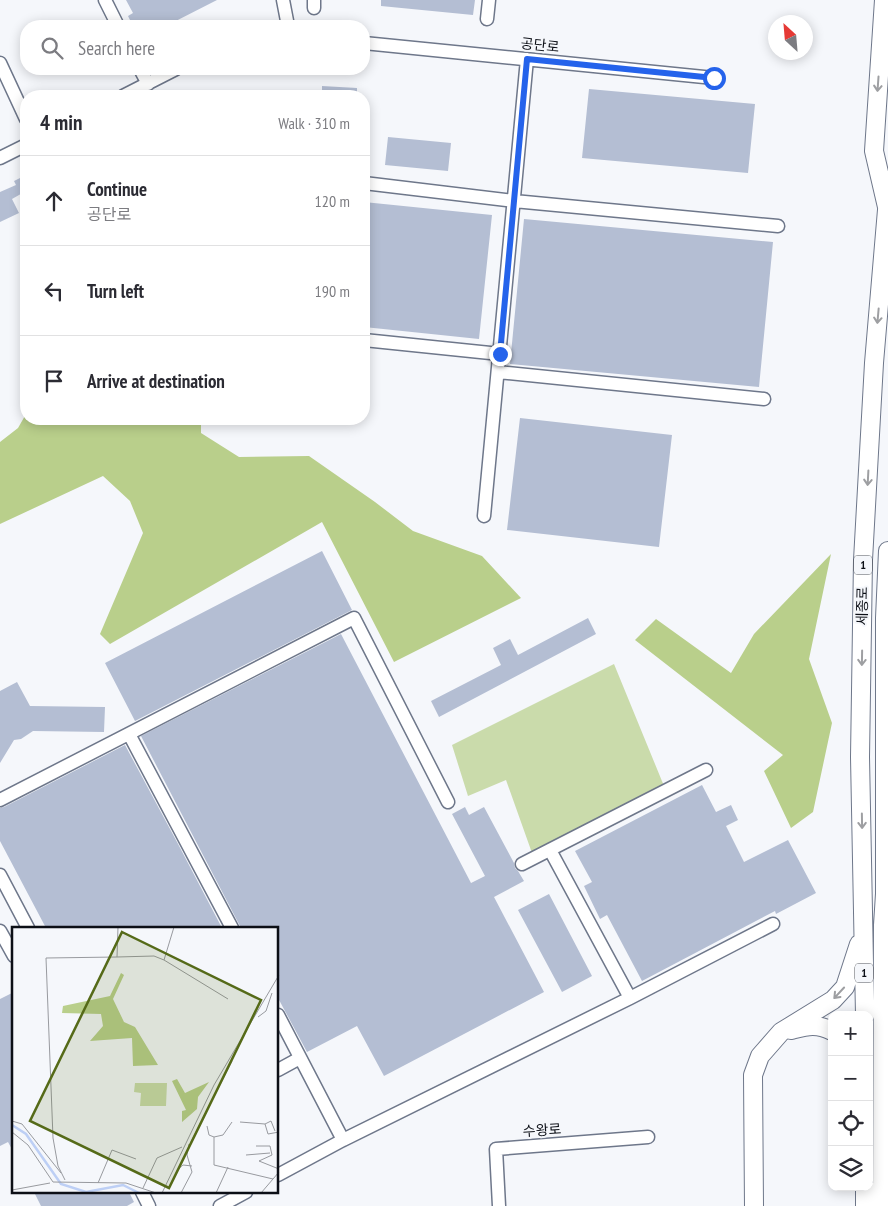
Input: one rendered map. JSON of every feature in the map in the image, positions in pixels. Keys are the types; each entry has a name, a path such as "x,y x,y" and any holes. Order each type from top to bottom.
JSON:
{"highway":[{"name":"세종로","path":"865,1011 860,757 863,560 874,363 888,202 874,151 884,0"},
{"name":"세종로","path":"882,1206 885,1082 883,925 885,885 885,618 888,551"},
{"path":"883,925 888,950"},
{"path":"754,1206 753,1075 760,1056 781,1032 833,1000 845,987 864,932"},
{"path":"781,1032 805,1026 822,1026 828,1029"},
{"path":"865,1191 865,1206"}],"street":[{"path":"105,0 115,20"},
{"path":"283,0 287,20"},
{"path":"487,19 489,0"},
{"name":"공단로","path":"370,44 714,78"},
{"path":"484,516 527,59"},
{"path":"0,63 20,105"},
{"path":"143,75 148,84"},
{"path":"136,90 165,75"},
{"path":"0,158 20,148"},
{"path":"370,184 514,201 778,226"},
{"path":"370,341 500,354"},
{"path":"498,372 764,399"},
{"path":"0,800 354,618 448,802"},
{"path":"129,734 231,927"},
{"path":"522,864 706,770"},
{"path":"550,850 630,998"},
{"path":"0,875 27,927"},
{"path":"279,1174 774,924"},
{"path":"0,931 12,952"},
{"path":"279,1017 344,1140"},
{"path":"279,1069 300,1058"},
{"name":"수왕로","path":"499,1206 496,1148 648,1137"},
{"path":"143,1194 150,1206"},
{"path":"220,1206 229,1196"}],"green space":[{"path":"20,424 201,425 201,433 239,457 309,456 413,531 482,556 521,598 394,662 322,522 110,644 100,634 143,533 130,501 103,476 0,524 0,442"},
{"path":"831,554 809,659 832,723 813,812 791,828 764,771 783,755 635,640 656,619 731,673 754,634"},
{"path":"614,664 664,786 532,853 506,780 468,796 452,745"}],"building":[{"path":"126,0 217,0 178,20 130,20 128,16 133,13"},
{"path":"381,0 475,0 473,15 381,6"},
{"path":"322,86 357,88 357,90 322,90"},
{"path":"589,89 755,104 748,173 582,158"},
{"path":"388,137 451,143 448,171 385,165"},
{"path":"20,178 20,194 12,199 19,213 0,222 0,192 16,185 14,181"},
{"path":"370,203 492,215 479,339 370,328"},
{"path":"524,219 773,242 759,387 510,364"},
{"path":"520,418 672,435 659,547 507,530"},
{"path":"322,551 352,610 135,721 105,663"},
{"path":"588,618 596,634 439,717 431,701 501,665 493,648 510,639 518,655"},
{"path":"341,634 471,883 485,876 452,814 465,807 469,815 484,807 515,868 524,881 494,897 544,992 384,1076 357,1026 307,1052 279,1000 279,927 240,927 141,736"},
{"path":"17,682 30,706 105,707 104,732 33,731 21,739 14,740 0,763 0,691"},
{"path":"125,745 221,927 45,927 0,841 0,808"},
{"path":"702,785 716,812 731,805 738,820 726,826 744,862 788,840 816,893 776,914 775,911 642,981 607,915 600,919 584,886 592,882 575,851"},
{"path":"549,894 592,976 562,992 518,910"},
{"path":"12,993 12,1149 8,1142 0,1146 0,999"},
{"path":"35,1194 130,1194 134,1202 127,1206 41,1206"}],"route":[{"path":"500,354 527,59 714,78"}]}
